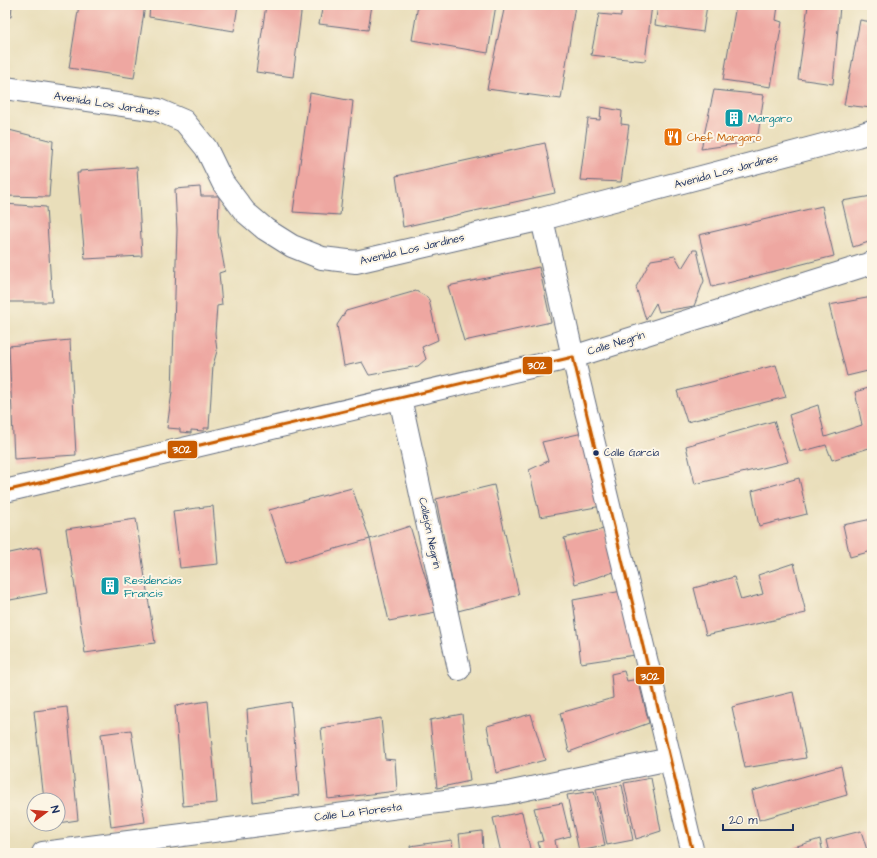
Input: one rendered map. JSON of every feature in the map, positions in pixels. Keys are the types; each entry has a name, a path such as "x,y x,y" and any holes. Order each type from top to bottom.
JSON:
{"street":[{"name":"Avenida Los Jardines","path":"5,88 158,110 184,121 206,148 223,183 245,212 265,229 292,246 322,258 356,262 542,219 872,131"},
{"path":"542,219 573,357 693,853"},
{"name":"Calle Negrín","path":"5,491 573,357 872,263"},
{"name":"Callejón Negrín","path":"400,398 459,669"},
{"name":"Calle La Floresta","path":"43,853 507,793 670,759"}],"building":[{"path":"5,5 12,5 11,17 5,16"},
{"path":"79,5 145,5 134,78 69,68"},
{"path":"150,5 238,5 234,31 149,17"},
{"path":"266,5 302,5 293,77 256,72"},
{"path":"323,5 372,5 368,30 319,24"},
{"path":"418,5 496,5 488,53 412,40"},
{"path":"505,5 575,5 561,99 487,89"},
{"path":"621,5 652,5 645,61 591,55 599,14 621,16"},
{"path":"658,5 707,5 703,32 655,25"},
{"path":"736,5 778,6 776,20 782,22 771,87 723,80"},
{"path":"808,5 840,6 833,84 798,79"},
{"path":"860,20 872,22 872,108 844,105"},
{"name":"Margaro","path":"714,90 764,95 757,141 701,149"},
{"path":"310,93 353,101 340,215 293,212"},
{"path":"601,107 622,111 621,124 629,125 621,182 580,180 588,119 600,120"},
{"path":"5,129 53,141 49,197 5,196"},
{"path":"545,143 555,193 403,227 396,176"},
{"path":"137,167 142,256 85,259 77,173 80,173 80,171"},
{"path":"200,187 201,196 219,196 218,232 225,271 219,273 222,305 217,306 215,333 217,351 213,365 209,428 204,428 204,431 191,430 191,433 180,432 180,429 167,428 172,392 177,230 175,189"},
{"path":"872,196 872,241 853,247 842,201"},
{"path":"5,204 46,207 52,302 5,302"},
{"path":"822,206 834,256 712,287 699,235"},
{"path":"693,250 697,250 704,281 694,306 659,312 656,303 646,320 636,287 651,260 675,256 682,268"},
{"path":"539,267 551,322 464,341 448,286"},
{"path":"416,291 427,297 429,300 438,340 422,347 426,359 418,366 370,375 362,362 344,366 337,325 346,311"},
{"path":"872,297 872,370 847,376 829,305"},
{"path":"70,340 76,455 14,459 9,346"},
{"path":"776,365 786,397 687,422 677,391"},
{"path":"872,387 872,447 832,460 826,445 800,452 789,415 818,405 825,437 862,425 855,392"},
{"path":"774,421 788,462 695,484 686,446"},
{"path":"583,433 602,506 540,517 529,470 548,461 542,442"},
{"path":"799,478 807,514 759,526 752,491"},
{"path":"494,485 519,595 458,611 436,499"},
{"path":"352,488 370,539 286,563 269,510"},
{"path":"213,506 218,564 180,568 173,511"},
{"name":"Residencias Francis","path":"136,519 155,643 85,653 66,529"},
{"path":"872,519 872,551 850,557 843,525"},
{"path":"410,526 436,612 389,621 370,539"},
{"path":"604,529 614,572 575,584 564,538"},
{"path":"38,547 38,549 40,548 47,593 5,601 5,554"},
{"path":"794,563 806,613 706,635 694,588 734,577 741,600 763,594 758,575"},
{"path":"622,591 635,655 581,663 573,600"},
{"path":"624,671 627,681 638,679 649,723 569,752 560,713 613,698 611,674"},
{"path":"793,692 806,758 745,768 732,707"},
{"path":"208,701 217,803 183,806 175,706"},
{"path":"291,702 299,795 253,802 247,709"},
{"path":"67,707 78,820 66,822 66,792 43,792 34,711"},
{"path":"462,714 470,781 437,788 430,720"},
{"path":"531,714 545,760 496,773 487,726"},
{"path":"381,718 385,759 395,760 397,791 328,799 321,728"},
{"path":"131,730 145,822 111,827 101,734"},
{"path":"841,766 847,795 759,820 752,791"},
{"path":"651,778 661,831 636,839 624,783"},
{"path":"622,785 633,840 607,845 596,789"},
{"path":"594,791 605,846 579,851 567,795"},
{"path":"562,803 570,836 555,840 557,853 541,853 538,842 543,841 534,808"},
{"path":"522,812 531,853 501,853 493,818"},
{"path":"482,831 483,851 495,850 496,853 461,853 459,834"},
{"path":"861,831 868,853 829,853 826,840"},
{"path":"820,839 823,853 795,853 794,847"},
{"path":"452,840 453,853 411,853 410,846"}],"transit line":[{"name":"302","path":"5,491 573,357 693,853"}],"place":[{"name":"Margaro","path":"734,118"},
{"name":"Chef Margaro","path":"673,137"},
{"name":"Calle García","path":"596,453"},
{"name":"Residencias Francis","path":"110,586"}]}
